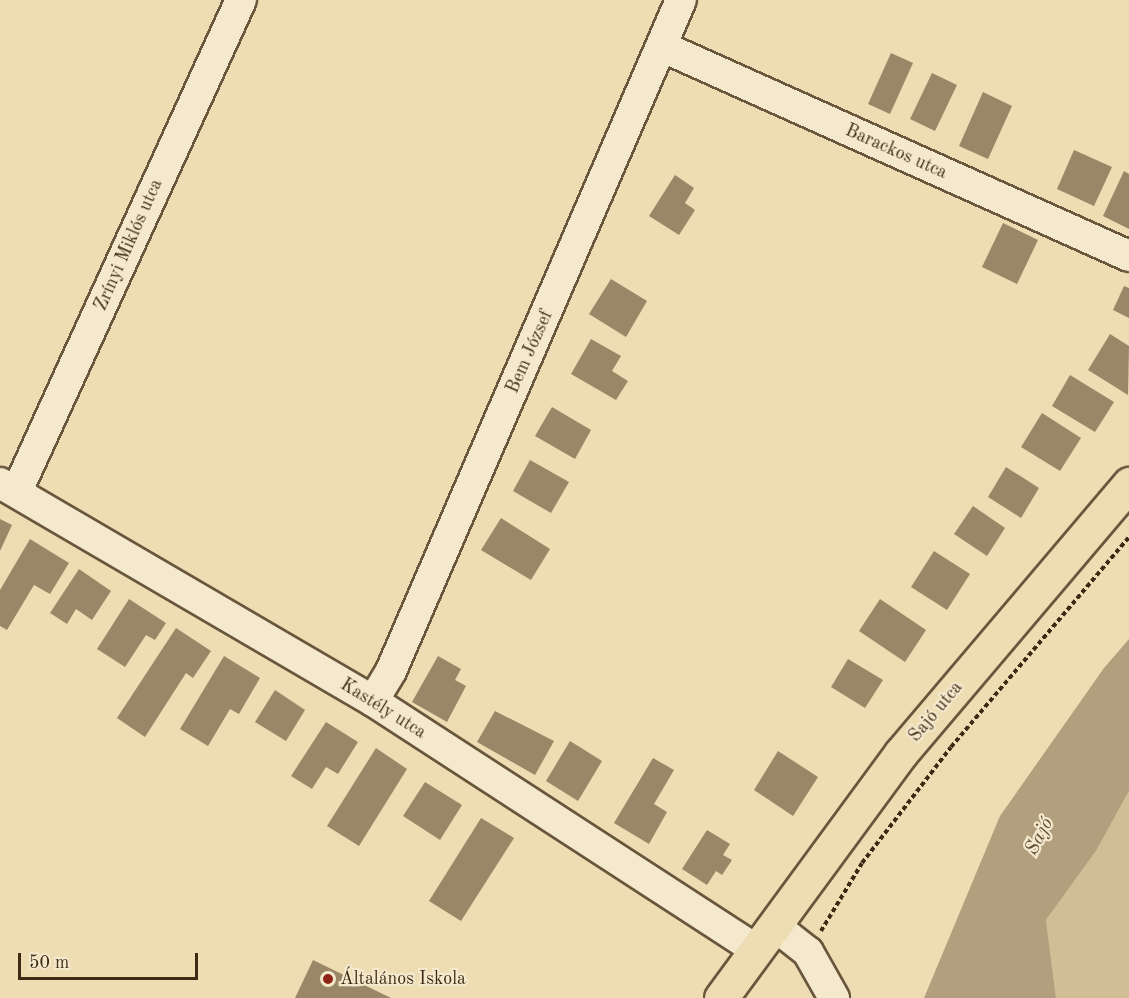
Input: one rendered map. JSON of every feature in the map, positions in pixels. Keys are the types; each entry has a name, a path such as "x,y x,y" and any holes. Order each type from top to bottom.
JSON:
{"main road":[{"name":"Sajó utca","path":"721,998 901,753 1129,484"}],"street":[{"name":"Zrínyi Miklós utca","path":"9,487 241,0"},
{"name":"Bem József","path":"373,701 391,671 663,47 681,0"},
{"name":"Barackos utca","path":"663,47 1129,256"},
{"name":"Kastély utca","path":"9,487 373,701 766,938 808,952"},
{"path":"808,952 834,998"}],"path":[{"path":"808,952 862,863 945,756 1129,537"}],"shaded area":[{"path":"1129,791 1129,998 1056,998 1046,920 1096,851"}],"water":[{"name":"Sajó","path":"1129,639 1129,791 1096,851 1046,920 1056,998 924,998 1000,816 1104,668"}],"building":[{"path":"891,53 913,63 890,114 868,104"},
{"path":"932,73 957,85 935,131 910,119"},
{"path":"983,92 1012,106 988,159 959,146"},
{"path":"1074,150 1112,167 1094,206 1057,189"},
{"path":"1124,171 1129,174 1129,229 1103,216"},
{"path":"675,175 694,188 685,203 695,210 679,235 649,216"},
{"path":"1003,223 1038,240 1017,284 982,267"},
{"path":"611,279 647,301 626,337 589,314"},
{"path":"1124,286 1129,288 1129,318 1113,310"},
{"path":"1110,334 1129,346 1128,395 1088,370"},
{"path":"591,339 621,356 612,371 628,381 616,400 571,374"},
{"path":"1070,375 1114,402 1095,432 1052,406"},
{"path":"552,407 591,430 575,459 535,436"},
{"path":"1042,413 1081,438 1060,471 1021,447"},
{"path":"530,460 569,482 551,513 513,491"},
{"path":"1006,467 1039,488 1021,518 988,497"},
{"path":"973,506 1005,528 987,556 954,534"},
{"path":"501,518 550,549 531,580 481,550"},
{"path":"0,519 12,525 0,551"},
{"path":"30,539 69,563 50,594 34,585 7,630 0,626 0,590"},
{"path":"934,551 970,574 947,610 911,587"},
{"path":"79,569 111,591 92,620 76,609 67,624 50,613"},
{"path":"129,599 166,623 155,640 146,635 125,667 97,649"},
{"path":"880,599 926,630 905,662 859,631"},
{"path":"176,628 211,651 193,678 186,673 145,737 117,718"},
{"path":"224,656 260,678 239,714 230,709 208,746 180,729"},
{"path":"438,656 461,669 455,680 466,686 447,722 412,702"},
{"path":"848,659 883,680 865,708 831,687"},
{"path":"275,690 305,710 286,741 255,722"},
{"path":"495,711 554,741 535,775 477,742"},
{"path":"326,722 358,742 338,774 326,767 312,789 291,776"},
{"path":"570,741 602,761 578,801 546,781"},
{"path":"376,748 407,769 359,846 327,826"},
{"path":"778,751 818,777 793,816 754,790"},
{"path":"653,758 674,770 654,804 667,812 649,844 614,823"},
{"path":"425,782 462,805 440,840 403,816"},
{"path":"481,818 514,838 461,921 429,901"},
{"path":"707,830 730,844 723,855 732,860 722,875 716,871 707,885 682,869"},
{"name":"Általános Iskola","path":"313,960 391,998 295,998"}],"place":[{"name":"Általános Iskola","path":"328,979"}]}
